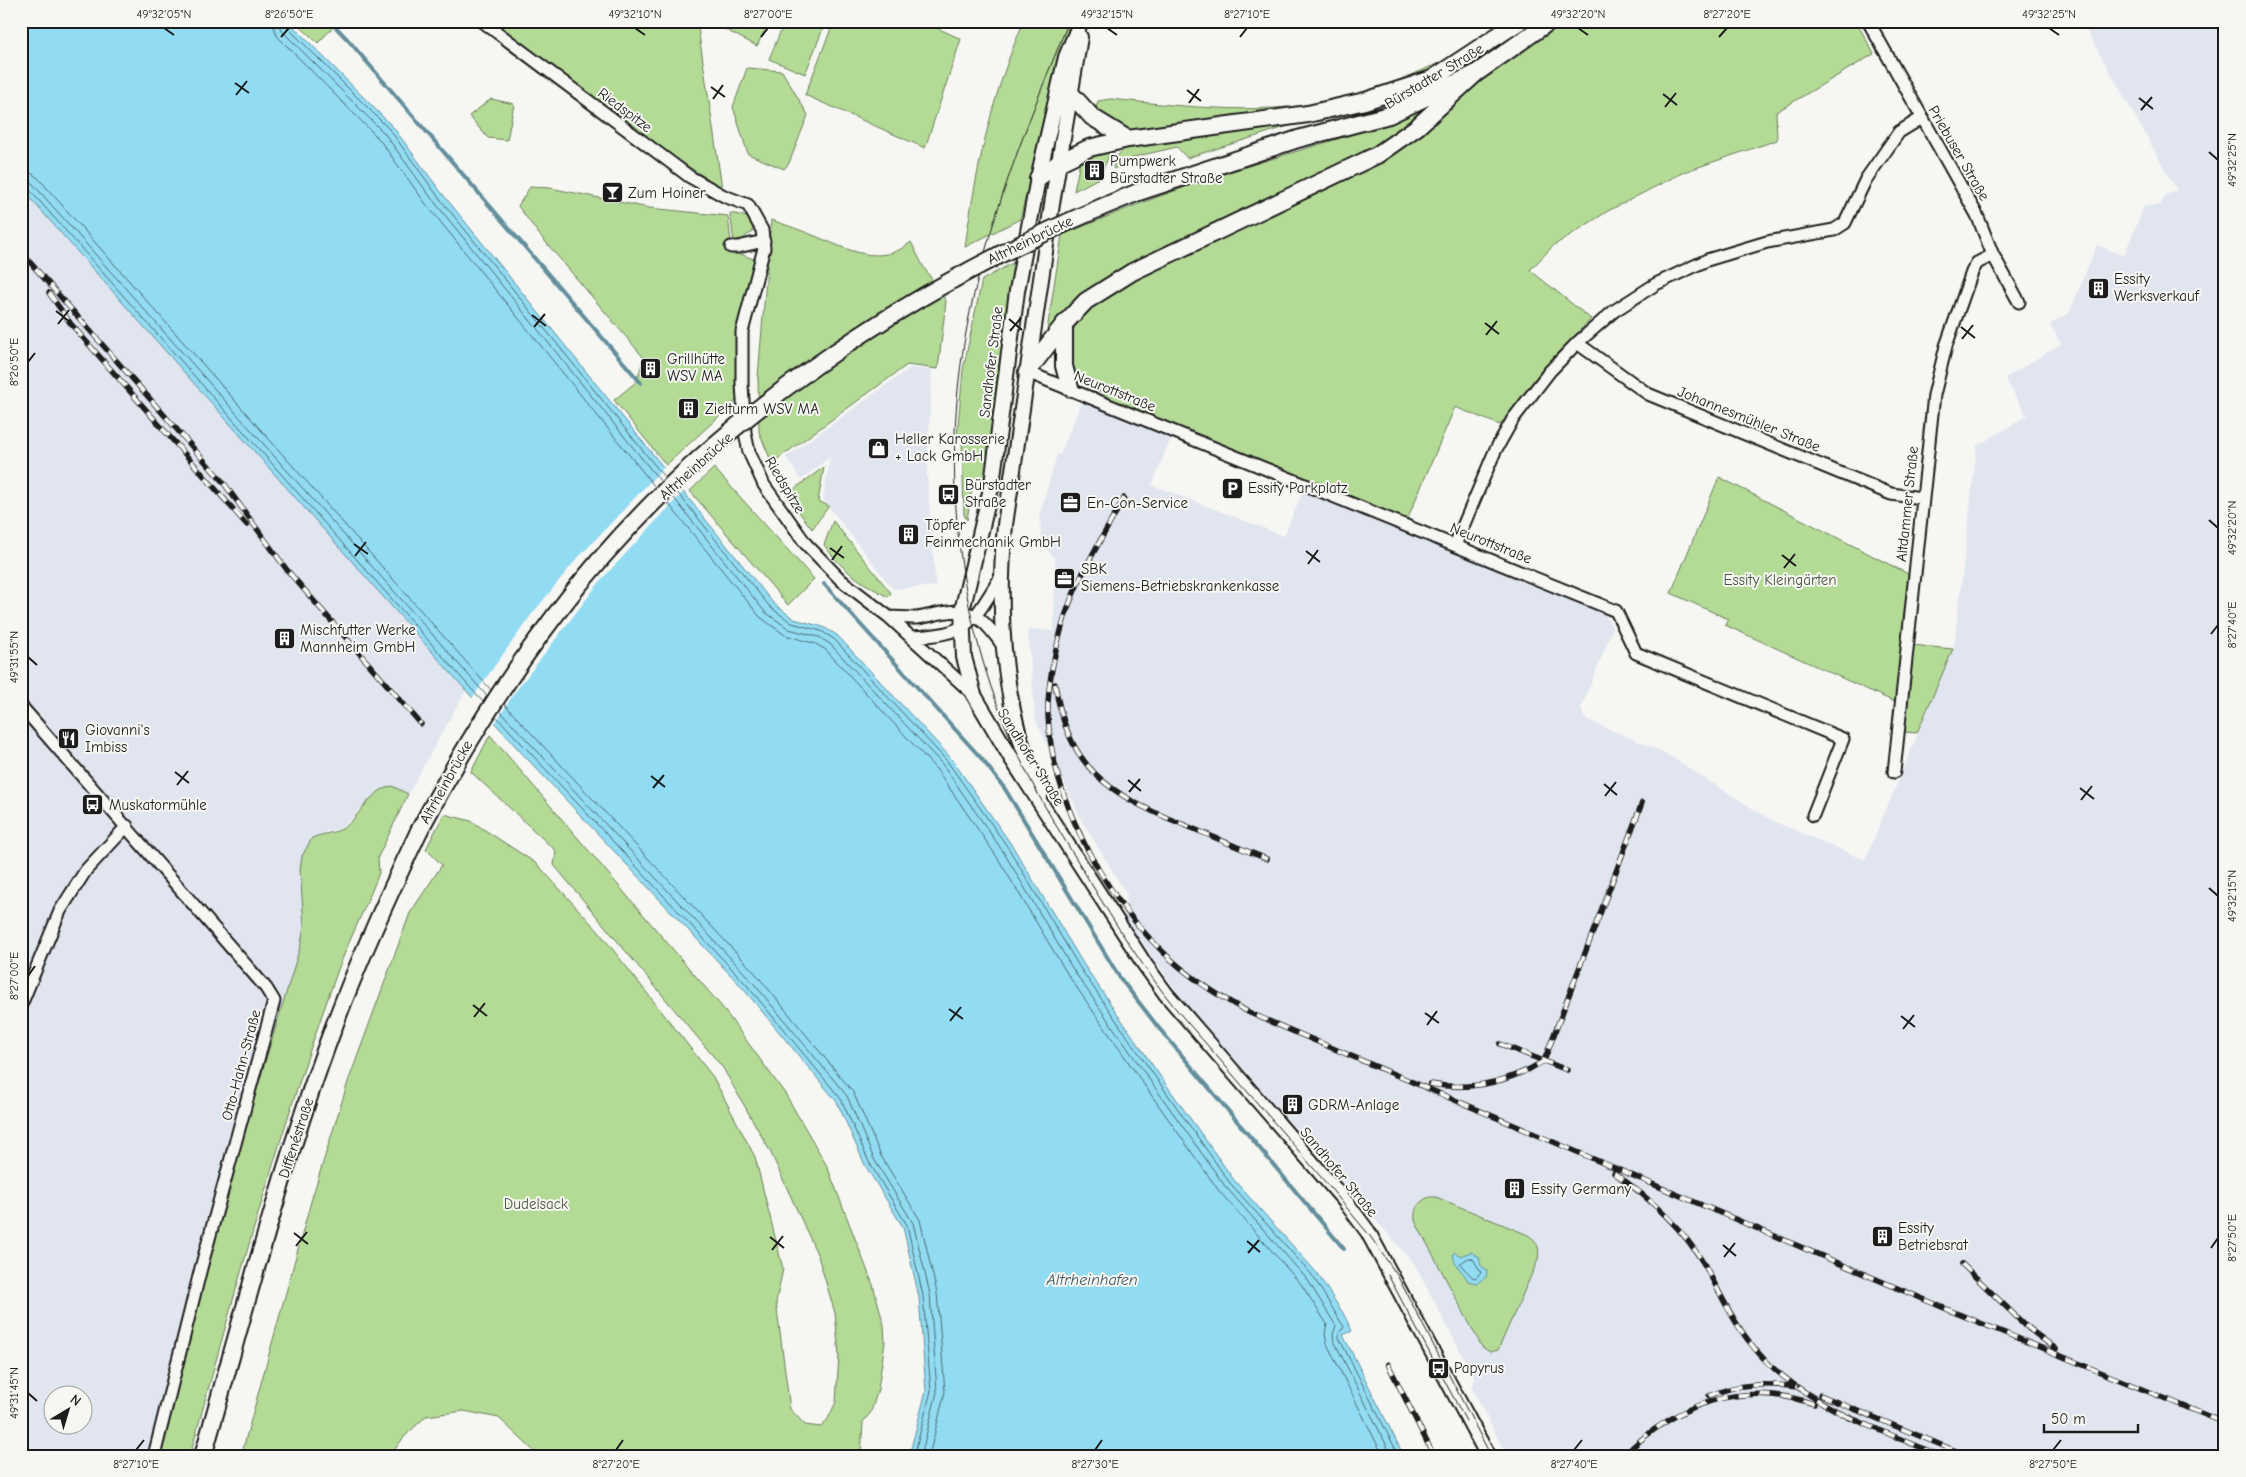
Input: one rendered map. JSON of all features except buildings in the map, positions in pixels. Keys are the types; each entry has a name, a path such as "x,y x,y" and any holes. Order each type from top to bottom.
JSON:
{"main road":[{"name":"Bürstadter Straße","path":"1345,125 1435,78 1520,21"},
{"name":"Bürstadter Straße","path":"1136,193 1345,125 1389,116 1475,74 1550,21"},
{"path":"1027,372 1064,324 1086,301 1132,272 1377,155 1417,127 1475,74"},
{"path":"1038,178 1060,162 1089,148 1128,139 1308,114 1365,101 1435,78"},
{"path":"1071,94 1092,116 1128,139"},
{"name":"Altrheinbrücke","path":"419,831 471,737 504,686 554,616 611,548 679,478 768,402 875,326 1004,251 1068,220 1136,193"},
{"path":"1064,324 1064,366 1070,388"},
{"name":"Diffenéstraße","path":"203,1456 265,1240 320,1067 363,952 419,831"}],"street":[{"name":"Riedspitze","path":"482,21 690,177 724,196 748,205 758,219 764,248 742,332 742,384 749,452 764,485 806,544 841,580 889,617 974,695"},
{"name":"Sandhofer Straße","path":"1062,834 1037,785 1019,739 1011,705 1004,646 1002,575 1005,525 1027,372 1082,21"},
{"name":"Sandhofer Straße","path":"1082,21 1066,57 1038,178 1017,291 992,484 962,611 964,657 974,695 1026,783 1062,834 1145,965 1166,994 1345,1201 1368,1232 1488,1456"},
{"name":"Priebuser Straße","path":"1868,21 1977,215 1993,255 2019,302"},
{"path":"1456,545 1495,451 1513,419 1550,371 1577,343 1614,311 1649,289 1707,260 1767,242 1834,230 1845,223 1866,179 1899,132 1922,118"},
{"path":"731,246 738,248 764,241"},
{"name":"Altdammer Straße","path":"1894,772 1934,395 1946,346 1972,272 1978,263 1993,255"},
{"name":"Johannesmühler Straße","path":"1577,343 1648,394 1891,494 1922,498"},
{"path":"1007,369 1027,372"},
{"name":"Neurottstraße","path":"1027,372 1616,611 1636,653 1843,738 1813,815"},
{"path":"911,637 942,636 962,628 976,616 1002,575"},
{"path":"889,617 918,618 962,611 976,616 993,632 1004,646"},
{"name":"Otto-Hahn-Straße","path":"21,706 266,988 274,1001 201,1268 154,1456"},
{"path":"21,1004 60,911 86,870 127,826"}],"shaded area":[{"path":"2081,21 2225,21 2225,1456 1507,1456 1472,1388 1475,1379 1415,1265 1182,999 1124,917 1127,895 1082,821 1035,718 1028,629 1054,631 1055,558 1047,550 1041,536 1040,514 1057,454 1060,455 1082,400 1171,438 1152,485 1284,536 1304,488 1605,615 1613,628 1581,708 1585,719 1663,752 1771,820 1865,860 1954,647 1977,446 2027,416 2005,378 2061,344 2050,324 2069,313 2097,245 2124,256 2144,206 2160,205 2166,195 2177,190"},
{"path":"21,188 466,690 408,794 392,786 364,805 342,828 325,832 303,902 304,925 301,944 245,1128 201,1291 161,1456 21,1456"},
{"path":"910,368 932,370 927,475 936,586 893,589 823,499 830,457 801,480 786,457"}],"green space":[{"path":"294,21 339,21 318,43"},
{"path":"489,21 697,21 722,188 650,142"},
{"path":"725,21 769,21 757,46 722,28"},
{"path":"785,21 826,21 805,74 769,59"},
{"path":"834,21 922,21 961,39 925,148 805,95"},
{"path":"1024,21 1070,21 1020,219 965,247 974,189 994,104"},
{"path":"1564,21 1856,21 1874,54 1776,112 1777,140 1684,172 1608,211 1553,246 1530,270 1591,319 1543,368 1500,425 1455,407 1407,520 1109,398 1070,368 1070,342 1076,322 1096,303 1136,279 1333,186 1386,158 1414,139 1492,71"},
{"path":"1448,59 1439,68 1335,105 1137,131 1123,129 1095,112 1098,101 1110,99 1200,107 1260,109 1319,103 1374,90"},
{"path":"747,68 782,71 808,115 789,163 784,169 748,154 733,107"},
{"path":"1441,98 1404,131 1362,156 1080,297 1047,330 1062,235 1141,203 1222,174 1377,127"},
{"path":"491,99 514,104 507,140 488,138 469,116"},
{"path":"1314,118 1187,158 1177,147 1134,157 1114,169 1113,167 1118,155 1127,147 1235,133"},
{"path":"1112,149 1099,178 1074,191 1081,157"},
{"path":"530,187 550,188 649,208 728,216 732,251 756,260 737,400 666,465 614,400 636,382 644,358 538,233 518,206"},
{"path":"730,213 752,218 753,232 746,236 742,242 734,242"},
{"path":"771,220 863,254 887,254 899,250 911,242 923,266 946,301 938,369 907,365 772,463 759,432 758,377"},
{"path":"1016,261 998,371 985,479 973,482 967,520 964,515 962,438 957,437 963,370 982,280"},
{"path":"824,467 818,501 829,506 812,529 786,495"},
{"path":"714,468 814,579 788,605 690,491"},
{"name":"Essity Kleingärten","path":"1719,477 1910,575 1897,703 1725,625 1728,619 1671,593"},
{"path":"833,521 891,593 888,597 853,575 838,562 824,545"},
{"path":"1911,645 1953,649 1917,733 1904,732"},
{"name":"Dudelsack","path":"490,735 722,1007 786,1095 827,1166 873,1285 884,1325 885,1342 878,1389 871,1412 863,1422 861,1456 539,1456 499,1418 464,1411 426,1416 404,1437 390,1456 241,1456 312,1198 348,1082 410,913 442,865 426,849 444,814 471,821 537,864 599,932 713,1077 755,1157 783,1269 776,1302 790,1409 805,1425 821,1427 828,1419 836,1402 839,1355 835,1313 818,1256 770,1151 723,1068 554,865 556,851 471,772"},
{"path":"392,786 408,794 378,857 379,873 339,967 297,1088 241,1271 190,1456 161,1456 201,1291 245,1128 301,944 304,925 300,870 302,856 312,838 342,829 348,825 370,799"},
{"path":"1429,1197 1436,1197 1528,1235 1538,1246 1538,1260 1498,1350 1490,1352 1482,1347 1415,1221 1417,1206"}],"water":[{"name":"Altrheinhafen","path":"21,21 288,21 393,127 441,192 773,603 794,619 823,627 837,635 951,758 1013,847 1084,965 1160,1076 1234,1180 1316,1272 1343,1313 1352,1331 1343,1335 1404,1456 909,1456 926,1391 919,1297 903,1227 865,1165 837,1102 741,986 518,749 21,188"},
{"path":"1455,1252 1460,1256 1471,1252 1479,1257 1481,1266 1487,1270 1486,1277 1477,1283 1468,1281 1455,1263 1453,1254"}],"pier":[{"path":"665,466 685,490 601,580 515,692 494,725 471,700 532,614 575,561"}],"waterway":[{"path":"330,21 641,383"},
{"path":"824,584 981,758 1005,789 1120,978 1158,1027 1344,1249"}],"tram line":[{"path":"1069,21 1026,128 989,237 970,312 961,367 955,423 955,480 958,536 966,592 979,646 996,700 1024,767 1047,810 1109,914 1140,961 1174,1007 1313,1167 1370,1236 1397,1275 1491,1456"},
{"path":"1388,1275 1466,1421"}],"railway":[{"path":"21,252 223,482 287,570 421,724"},
{"path":"49,293 71,324 247,525"},
{"path":"1124,498 1081,577 1067,610 1050,682 1048,716 1052,748 1059,779 1070,811 1084,842 1100,872 1139,927 1181,968 1226,1000 1250,1013 1956,1313 2225,1423"},
{"path":"1055,684 1061,713 1070,737 1081,757 1113,789 1156,813 1267,859"},
{"path":"1430,1084 1460,1086 1489,1083 1517,1074 1544,1061 1642,803"},
{"path":"1500,1044 1567,1070"},
{"path":"1614,1173 1640,1192 1685,1237 1704,1264 1736,1322 1758,1353 1794,1385 1850,1418"},
{"path":"1962,1264 2028,1328 2056,1349"},
{"path":"1388,1364 1434,1456"},
{"path":"1709,1396 1741,1386 1774,1385 1797,1387"},
{"path":"1623,1456 1665,1422 1687,1410 1711,1401 1735,1396 1761,1394 1787,1397 1814,1404"},
{"path":"1820,1395 1968,1456"},
{"path":"1844,1415 1941,1456"}],"place":[{"name":"Pumpwerk Bürstadter Straße","path":"1094,170"},
{"name":"Zum Hoiner","path":"612,193"},
{"name":"Essity Werksverkauf","path":"2098,288"},
{"name":"Grillhütte WSV MA","path":"651,368"},
{"name":"Zielturm WSV MA","path":"689,409"},
{"name":"Heller Karosserie + Lack GmbH","path":"879,448"},
{"name":"Essity Parkplatz","path":"1232,488"},
{"name":"Bürstadter Straße","path":"949,494"},
{"name":"En-Con-Service","path":"1071,503"},
{"name":"Töpfer Feinmechanik GmbH","path":"909,534"},
{"name":"SBK Siemens-Betriebskrankenkasse","path":"1065,578"},
{"name":"Mischfutter Werke Mannheim GmbH","path":"284,639"},
{"name":"Giovanni's Imbiss","path":"69,739"},
{"name":"Muskatormühle","path":"93,805"},
{"name":"GDRM-Anlage","path":"1292,1105"},
{"name":"Essity Germany","path":"1515,1189"},
{"name":"Essity Betriebsrat","path":"1882,1237"},
{"name":"Papyrus","path":"1438,1368"}]}
